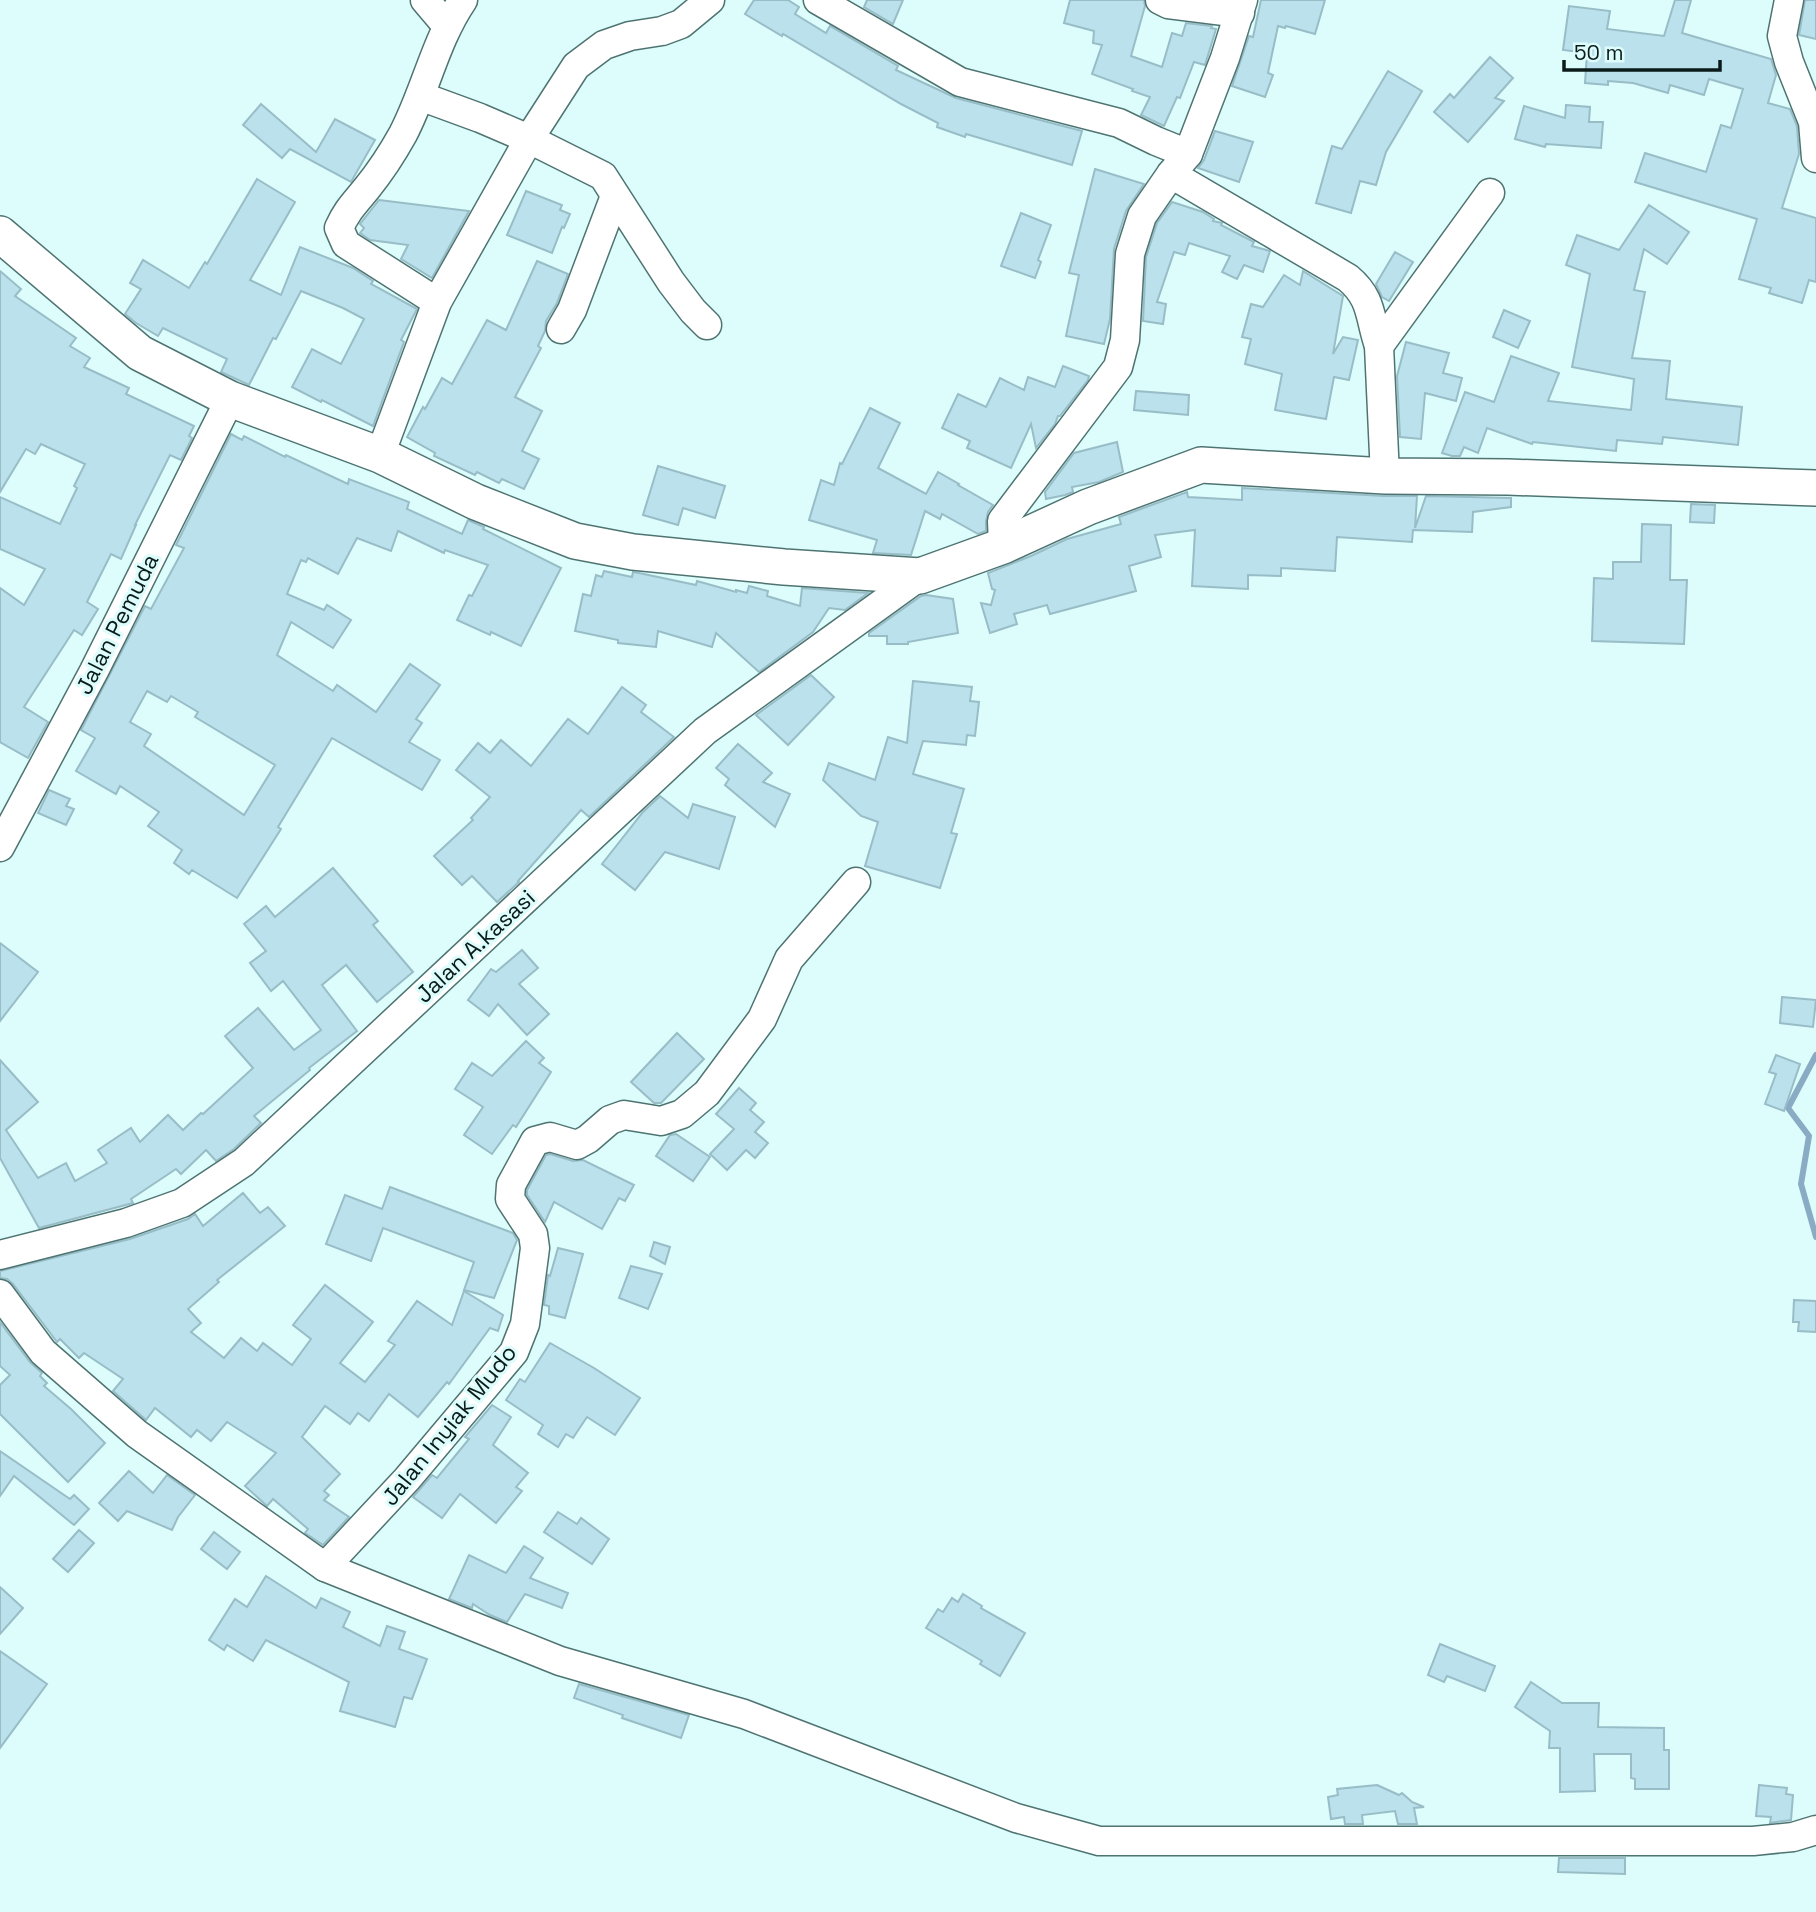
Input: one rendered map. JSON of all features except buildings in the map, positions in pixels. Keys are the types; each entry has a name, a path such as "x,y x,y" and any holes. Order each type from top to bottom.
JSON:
{"main road":[{"path":"0,234 140,353 230,399 380,455 476,502 575,541 633,552 770,566 920,576 1003,546 1088,507 1201,465 1385,476 1508,477 1816,488"}],"street":[{"path":"425,0 456,11 403,133 368,187 347,210 339,228 346,244 437,302"},
{"path":"380,455 437,302 529,139 571,73 604,45 681,24 710,0"},
{"path":"818,0 960,82 1119,123 1156,141 1179,164 1360,288 1367,299 1372,327 1380,346 1385,476"},
{"path":"1003,546 1002,522 1118,367 1125,340 1130,254 1142,216 1179,164 1225,58 1242,6 1168,4 1160,0"},
{"path":"1789,0 1782,36 1789,62 1813,122 1816,158"},
{"path":"420,96 529,139 603,176 671,282 708,325"},
{"path":"1380,346 1490,193"},
{"path":"561,329 572,310 615,196"},
{"name":"Jalan Pemuda","path":"0,847 94,671 230,399"},
{"name":"Jalan A.kasasi","path":"0,1255 126,1223 182,1203 244,1162 705,731 920,576"},
{"name":"Jalan Inyiak Mudo","path":"325,1567 407,1479 514,1352 525,1324 535,1248 533,1234 510,1199 511,1185 536,1141 550,1137 577,1144 588,1139 610,1120 624,1115 661,1121 682,1114 707,1093 762,1019 789,959 856,882"},
{"path":"0,1294 43,1352 137,1434 325,1567 560,1661 744,1714 1016,1818 1100,1841 1753,1841 1793,1837 1816,1830"}],"waterway":[{"path":"1816,1055 1788,1108 1809,1136 1801,1184 1816,1237"}]}
